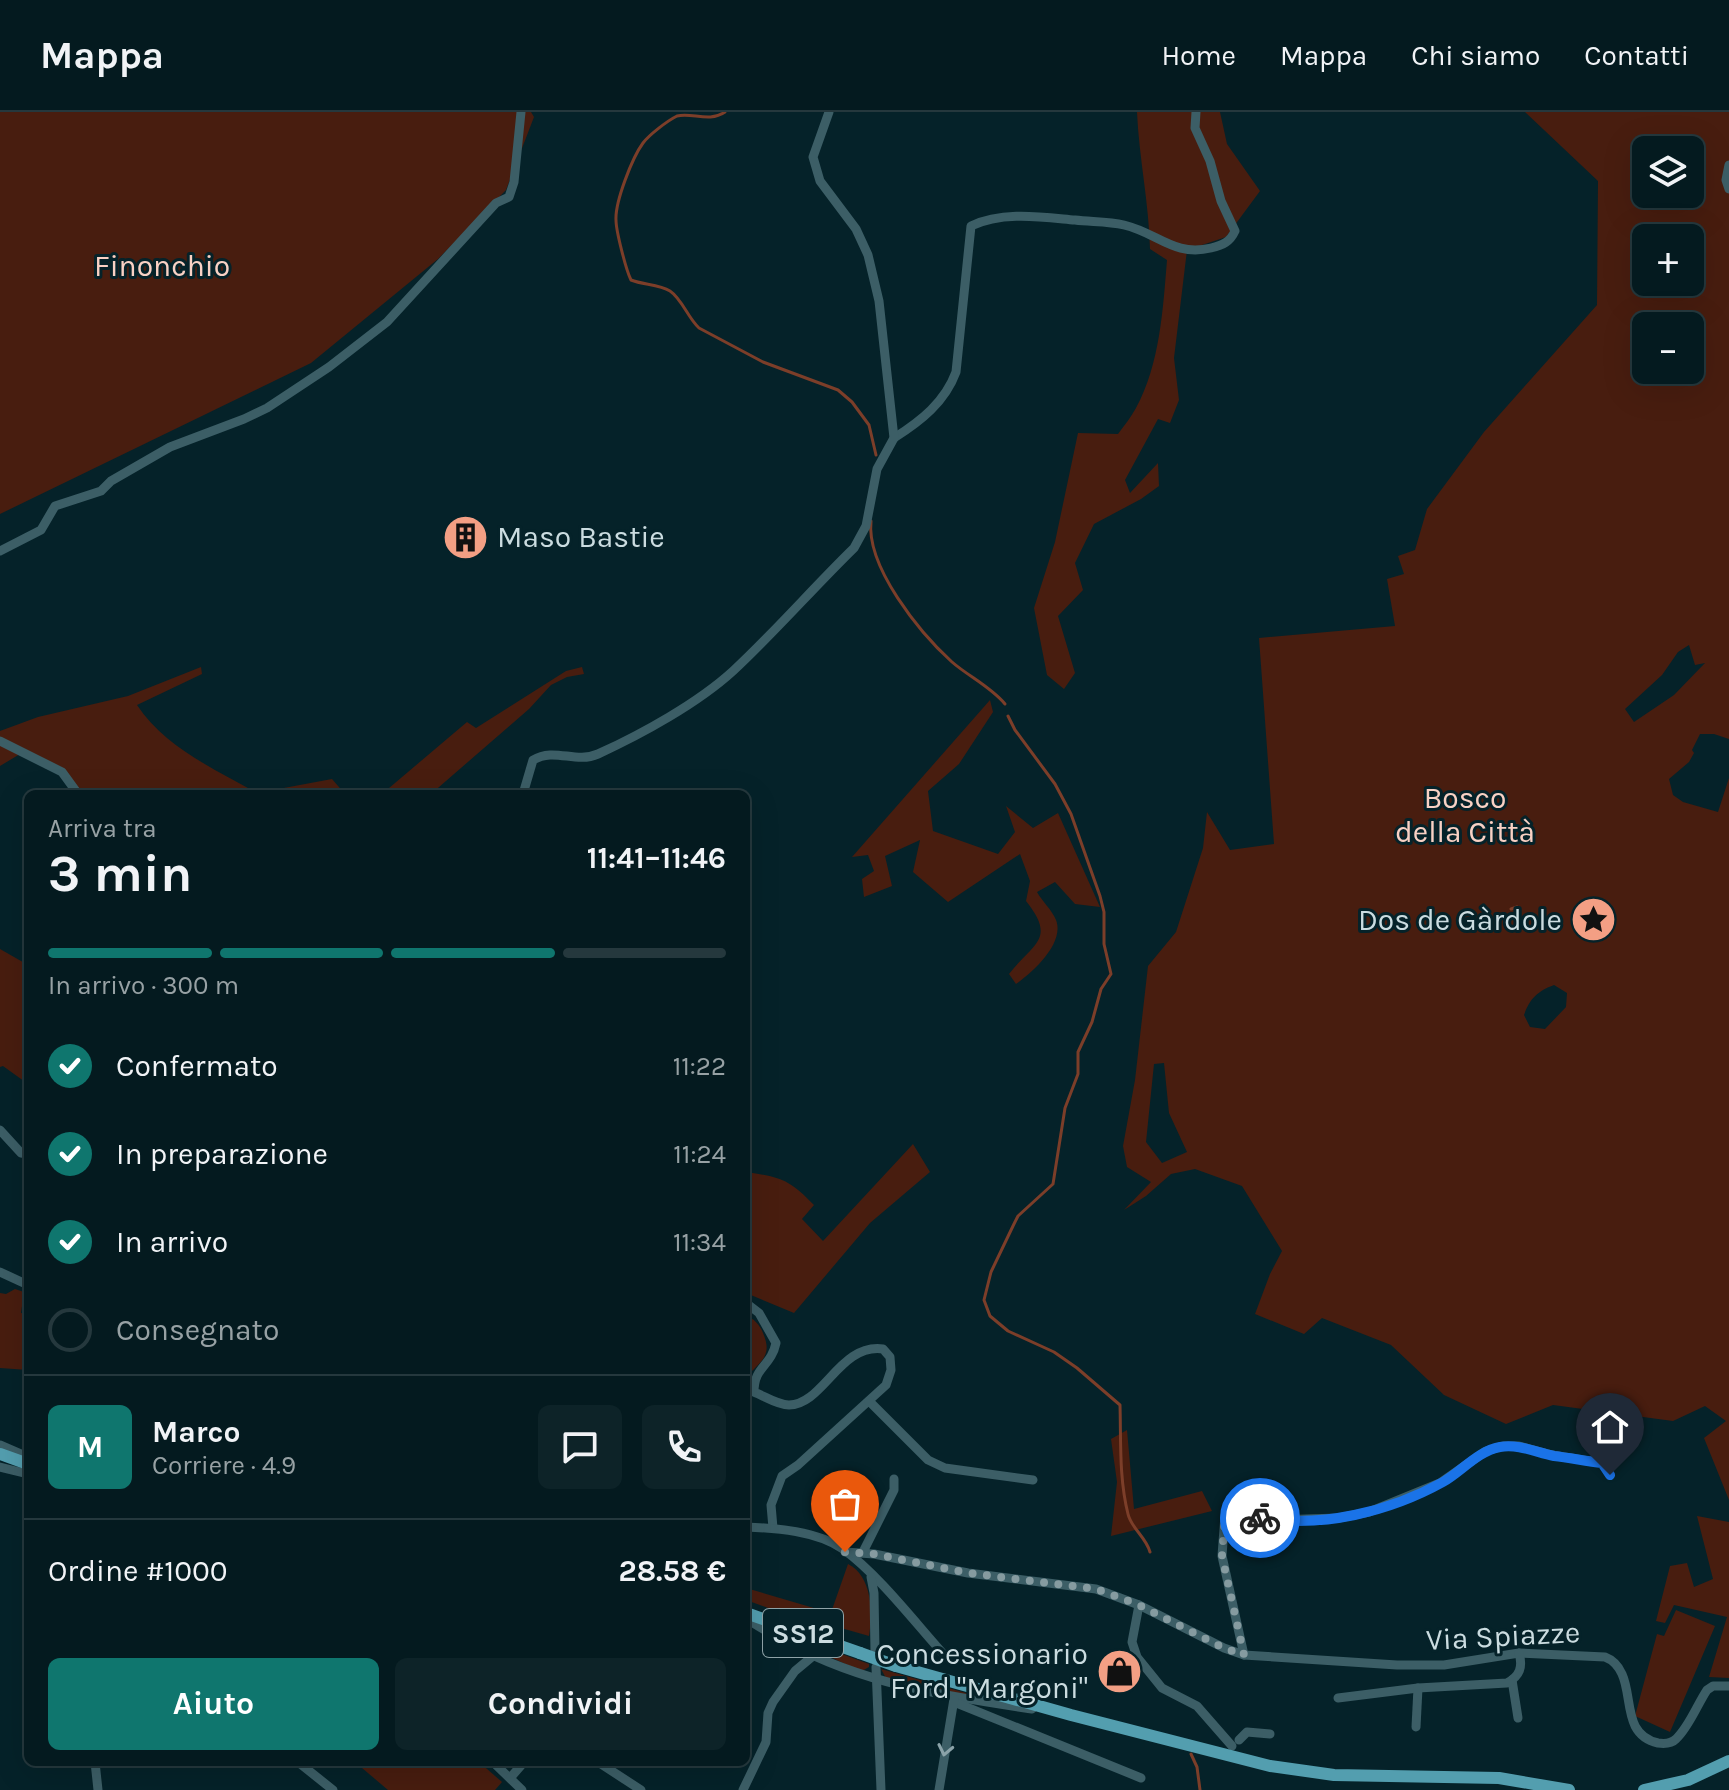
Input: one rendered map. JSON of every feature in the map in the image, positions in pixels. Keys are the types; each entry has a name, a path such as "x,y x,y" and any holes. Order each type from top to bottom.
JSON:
{"main road":[{"path":"0,1454 24,1463"},
{"name":"SS12","path":"750,1617 896,1666 1071,1715 1204,1750 1302,1771 1364,1776 1463,1775 1569,1790"},
{"path":"1644,1790 1688,1780 1729,1761"}],"street":[{"path":"0,551 41,530 55,506 101,491 111,481 170,447 267,408 329,367 387,322 496,203 509,197 514,182 521,112"},
{"path":"829,112 813,157 815,168 820,181 856,229 868,255 879,301 894,438"},
{"path":"524,790 533,760 545,753 570,757 594,756 684,707 732,672 854,548 862,536 877,469 894,438 934,408 950,389 956,372 971,226 979,222 1032,216 1124,224 1178,249 1207,249 1232,239 1235,231 1195,128 1196,112"},
{"path":"1729,165 1726,180 1729,189"},
{"path":"0,741 62,772 75,790"},
{"path":"0,1130 24,1153"},
{"path":"0,1272 24,1283"},
{"path":"750,1306 759,1313 776,1343 773,1356 755,1376 754,1392 785,1405 800,1404 855,1354 869,1347 883,1349 890,1357 891,1370 886,1385 782,1476 771,1505 773,1528"},
{"path":"869,1401 928,1460 945,1468 1033,1480"},
{"path":"0,1445 24,1457"},
{"path":"1244,1655 1222,1556 1225,1515 1233,1512 1274,1520 1339,1518 1369,1512 1440,1483 1486,1451 1503,1446 1519,1446 1602,1463 1610,1475"},
{"path":"0,1467 24,1473"},
{"path":"863,1552 894,1490 894,1479"},
{"path":"752,1527 810,1535 845,1552 870,1574 947,1658"},
{"name":"Via Spiazze","path":"845,1552 863,1552 968,1573 1096,1589 1139,1605 1244,1655 1444,1665 1519,1653 1599,1655 1619,1667 1624,1679 1630,1719 1643,1734 1659,1743 1667,1744 1678,1737 1707,1690 1713,1686 1729,1686"},
{"path":"870,1574 874,1593 875,1652"},
{"path":"1139,1605 1132,1642 1137,1657 1162,1688 1197,1706 1235,1743 1247,1732 1270,1734"},
{"path":"750,1618 813,1656 876,1680 954,1703 1141,1778"},
{"path":"1338,1698 1418,1688 1507,1683 1517,1678 1521,1666 1519,1653"},
{"path":"743,1790 766,1742 768,1713 773,1702 795,1671 813,1656"},
{"path":"876,1667 881,1790"},
{"path":"1512,1680 1518,1718"},
{"path":"1416,1727 1418,1688"},
{"path":"954,1703 1071,1715"},
{"path":"939,1790 954,1703"},
{"path":"95,1766 98,1790"},
{"path":"303,1766 333,1790"},
{"path":"498,1766 522,1790"},
{"path":"511,1777 521,1766"},
{"path":"604,1766 641,1790"}],"green space":[{"name":"Finonchio","path":"0,112 531,112 534,117 506,190 438,259 311,363 0,514"},
{"path":"1137,112 1220,112 1227,144 1260,191 1226,237 1187,250 1174,358 1179,400 1170,423 1158,419 1125,480 1130,493 1158,463 1159,486 1094,524 1075,563 1083,590 1058,616 1075,673 1064,689 1047,675 1034,608 1055,542 1078,433 1118,434 1144,391 1162,317 1167,260 1150,249"},
{"name":"Bosco della Città","path":"1525,112 1729,112 1729,739 1700,734 1689,762 1669,779 1673,795 1683,802 1718,812 1729,778 1729,1500 1704,1438 1726,1421 1705,1406 1673,1421 1553,1405 1506,1424 1444,1395 1391,1345 1322,1318 1304,1334 1255,1314 1282,1251 1242,1186 1195,1169 1171,1174 1124,1210 1151,1182 1127,1167 1123,1146 1135,1080 1148,966 1176,932 1203,848 1207,812 1230,850 1274,844 1259,638 1395,626 1387,579 1404,574 1398,556 1415,550 1427,509 1484,432 1597,305 1598,181","holes":["1689,645 1695,665 1705,663 1674,695 1634,722 1625,709 1662,675 1678,652","1554,985 1567,993 1566,1007 1545,1029 1530,1027 1524,1015 1529,1004 1535,996","1164,1063 1169,1113 1187,1152 1162,1163 1146,1142 1154,1064"]},
{"path":"201,667 202,674 137,705 148,720 176,745 252,790 79,790 61,767 25,751 0,766 0,731 38,717 128,696"},
{"path":"582,667 584,674 567,677 551,685 529,709 436,790 387,790 467,722 476,728 566,671"},
{"path":"990,700 993,712 959,764 928,791 933,831 998,854 1015,832 1006,806 1033,828 1058,813 1100,907 1075,904 1055,882 1037,892 1056,920 1056,938 1046,956 1016,984 1009,974 1033,948 1041,933 1040,924 1026,901 1030,881 1020,854 948,902 913,872 920,840 885,856 892,886 864,897 862,879 874,871 868,855 852,857"},
{"path":"332,779 342,790 273,790"},
{"path":"0,949 24,963 24,1081 0,1067"},
{"path":"913,1144 930,1172 870,1223 794,1313 750,1295 750,1173 783,1181 805,1196 814,1205 802,1219 823,1241"},
{"path":"15,1289 24,1292 21,1313 24,1313 24,1370 0,1368 0,1293 6,1294"},
{"path":"750,1318 760,1327 766,1341 766,1353 750,1373"},
{"path":"1127,1430 1134,1509 1202,1491 1212,1511 1111,1536 1117,1482 1111,1439"},
{"path":"1697,1516 1729,1522 1729,1678 1709,1677 1727,1617 1674,1605 1665,1623 1656,1621 1670,1566 1687,1563 1694,1587 1713,1579"},
{"path":"848,1564 862,1577 869,1596 869,1636 827,1624"},
{"path":"750,1589 824,1611 828,1614 824,1628 750,1601"},
{"path":"1676,1610 1715,1626 1670,1732 1635,1716 1657,1634 1664,1636"},
{"path":"761,1625 869,1664 869,1667 862,1671 815,1653"},
{"path":"881,1669 991,1700 886,1678"},
{"path":"360,1766 484,1766 502,1782 495,1790 388,1790"}],"waterway":[{"path":"725,112 713,117 677,116 654,132 639,150 625,180 616,212 619,241 631,280 670,291 699,328 763,362 838,390 852,402 869,425 876,455"},
{"path":"871,521 877,558 911,617 952,662 1005,704"},
{"path":"1008,716 1055,784 1071,814 1100,896 1104,912 1104,944 1111,974 1101,989 1092,1022 1078,1052 1078,1074 1065,1108 1053,1184 1018,1216 991,1272 984,1300 990,1316 1008,1331 1054,1352 1120,1405 1125,1501 1130,1519 1150,1552"},
{"path":"1511,909 1517,907"},
{"path":"1191,1754 1197,1767 1200,1790"}],"way so far":[{"path":"845,1552 874,1554 968,1573 1096,1589 1139,1605 1244,1655 1222,1556 1225,1515 1233,1512 1260,1518"}],"place":[{"name":"Maso Bastie","path":"466,537"},
{"name":"Dos de Gàrdole","path":"1593,920"},
{"name":"Concessionario Ford \"Margoni\"","path":"1119,1671"}],"route":[{"path":"1260,1518 1339,1518 1369,1512 1440,1483 1486,1451 1503,1446 1519,1446 1602,1463 1610,1475"}]}
